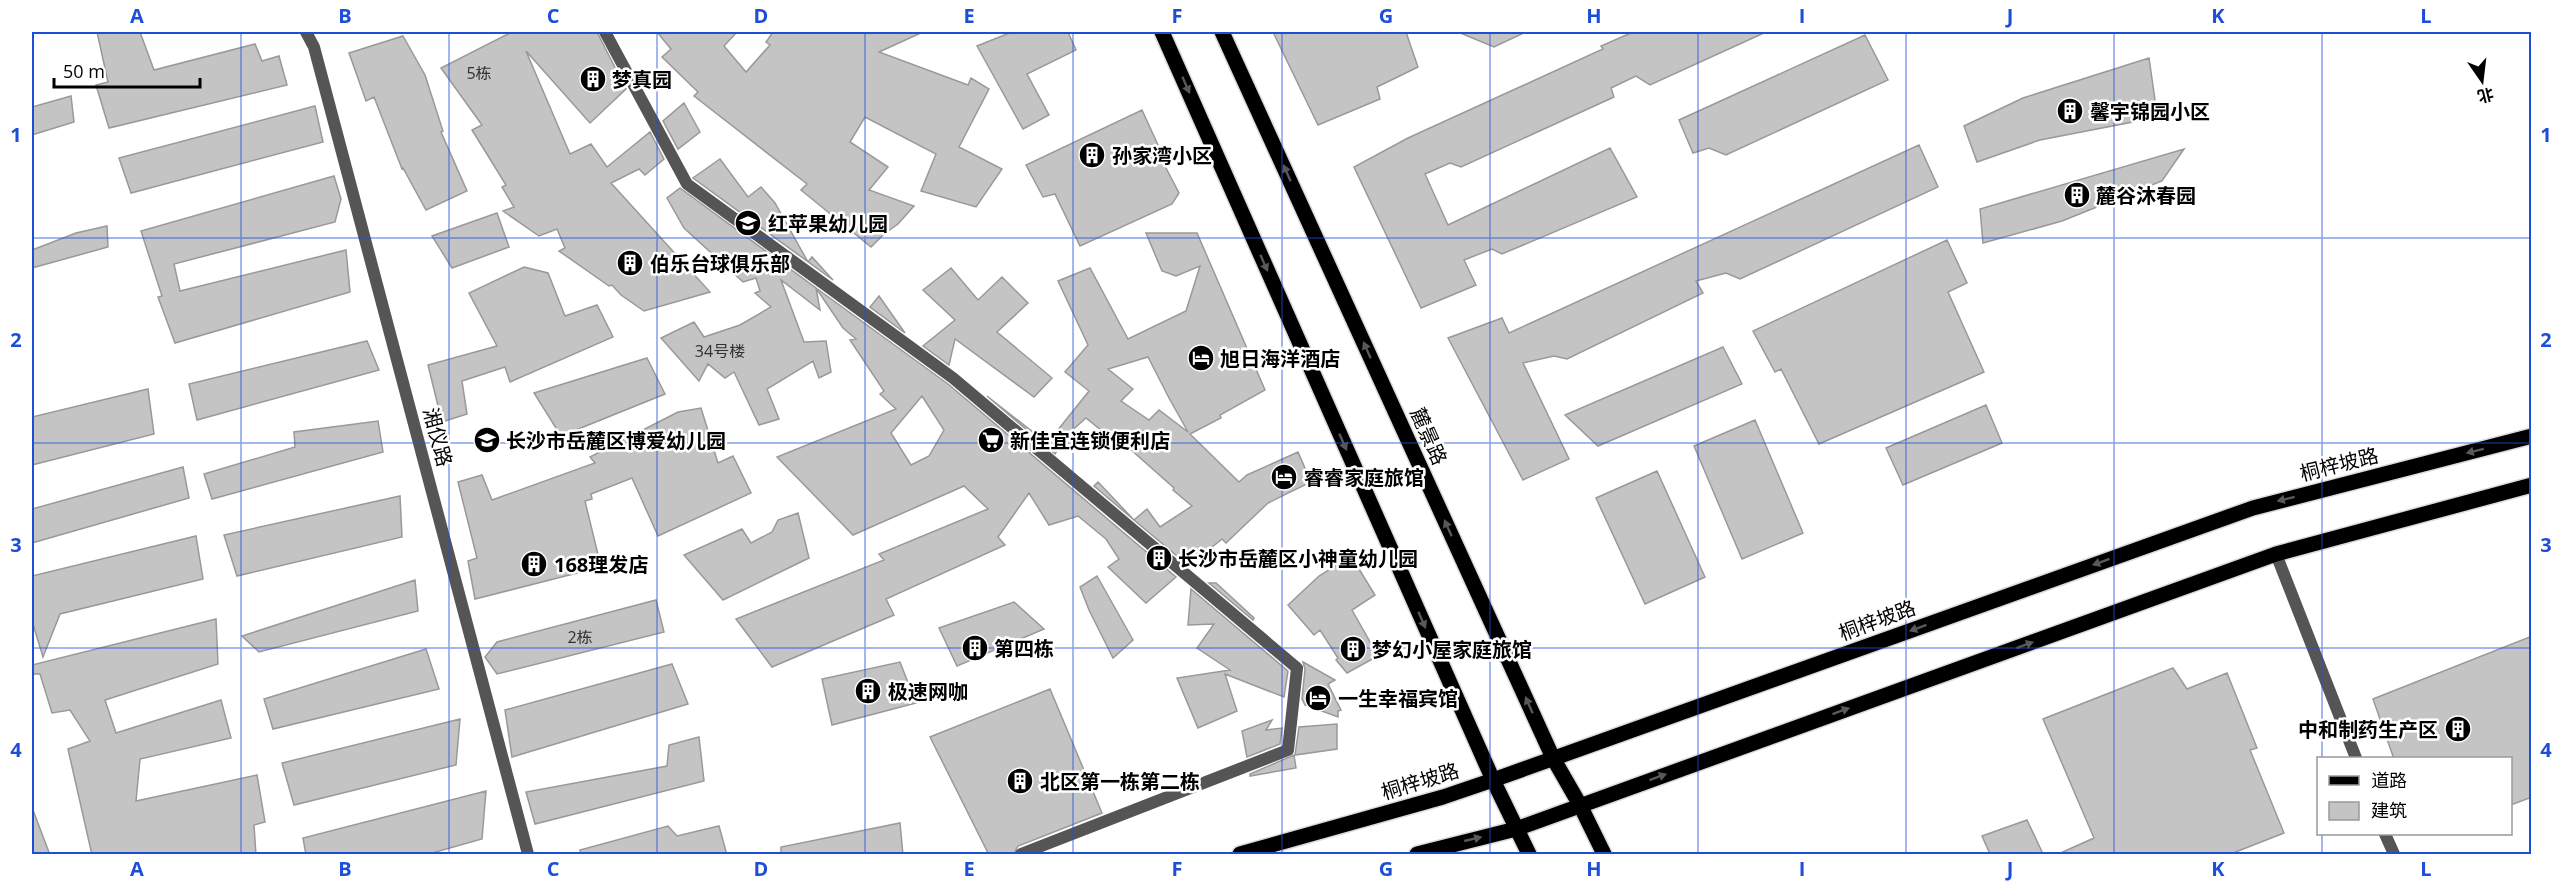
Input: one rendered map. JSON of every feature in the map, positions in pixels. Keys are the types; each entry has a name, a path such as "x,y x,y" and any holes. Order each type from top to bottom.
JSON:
{"main road":[{"path":"1162,32 1493,780 1529,855"},
{"name":"麓景路","path":"1222,32 1553,758 1580,805 1604,855"},
{"name":"桐梓坡路","path":"1240,855 1443,797 1493,780 2253,508 2532,436"},
{"path":"1417,855 1516,829 2276,554 2532,485"}],"street":[{"name":"湘仪路","path":"306,32 314,47 528,855"},
{"path":"605,32 687,184 953,378 1297,668 1288,750 1021,855"},
{"path":"2276,554 2355,757"},
{"path":"2385,835 2394,855"}],"building":[{"path":"97,32 140,32 154,70 255,44 262,61 279,56 287,85 109,128 96,85 108,82"},
{"path":"509,32 597,32 626,89 590,123 526,51 570,154 591,144 607,167 650,132 664,159 645,175 639,169 611,183 710,292 644,311 621,295 612,285 609,286 559,251 565,248 557,229 539,236 503,211 514,207 502,187 506,185 472,130 482,125 441,68"},
{"path":"657,32 737,32 724,46 746,72 770,45 766,42 773,32 923,32 879,52 968,85 971,78 989,89 959,147 1002,169 976,207 921,191 936,154 865,117 850,142 888,167 869,190 914,206 898,224 871,247 801,190 807,184 694,96 698,92 662,57 671,49"},
{"path":"1012,32 1068,32 1076,50 1027,74 1049,115 1023,129 977,46"},
{"path":"1273,32 1406,32 1418,67 1377,87 1380,99 1318,125"},
{"path":"1458,32 1526,32 1494,47"},
{"path":"1633,32 1766,32 1650,85 1636,76 1611,88 1614,97 1461,167 1450,163 1425,174 1448,225 1610,148 1637,197 1502,254 1492,249 1464,260 1476,285 1421,308 1354,167 1408,138 1603,49 1601,46"},
{"path":"1865,35 1888,80 1726,155 1709,148 1693,153 1679,120"},
{"path":"403,36 425,75 443,131 441,132 467,191 426,210 402,169 374,97 366,101 349,53"},
{"name":"馨宇锦园小区","path":"2149,58 2155,100 2133,122 2040,140 1977,162 1964,126 2023,98"},
{"path":"71,96 74,122 32,135 32,107"},
{"path":"684,103 700,132 678,149 663,121"},
{"path":"315,106 323,142 131,193 119,158"},
{"path":"1142,110 1158,145 1155,147 1179,193 1172,204 1080,246 1055,194 1043,197 1026,165"},
{"path":"1919,145 1938,187 1740,279 1726,273 1696,281 1703,293 1567,359 1554,356 1523,363 1569,459 1523,480 1448,338 1502,318 1509,333"},
{"name":"麓谷沐春园","path":"2184,149 2162,181 2062,221 1983,243 1980,209"},
{"path":"720,159 748,197 761,187 775,203 808,262 693,178"},
{"path":"334,176 341,199 335,222 174,264 180,291 346,250 350,292 175,343 158,297 162,296 141,231"},
{"path":"680,188 816,288 820,310 781,280 804,342 826,341 831,372 819,378 813,361 767,389 779,419 759,425 734,372 725,378 708,364 699,381 661,338 694,322 704,337 740,325 771,307 755,293 760,291 756,278 743,282 684,228 667,198"},
{"path":"497,213 509,247 452,268 432,236"},
{"path":"107,226 108,247 32,268 32,250 76,233"},
{"path":"1146,233 1197,233 1265,390 1220,415 1221,418 1190,434 1239,482 1247,475 1298,452 1311,482 1268,503 1226,543 1222,539 1189,566 1134,520 1147,509 1160,527 1192,506 1173,490 1174,488 1121,441 1118,444 1086,418 1059,442 1053,436 1089,391 1065,372 1088,345 1058,281 1090,268 1128,339 1186,311 1200,266 1176,276 1162,271","holes":["1148,357 1188,432 1159,410 1149,420 1121,401 1133,389 1108,369"]},
{"path":"1947,240 1967,283 1948,292 1984,372 1819,444 1781,369 1775,372 1753,331"},
{"path":"812,257 833,280 808,262"},
{"path":"524,267 548,273 565,316 597,305 613,337 510,382 505,367 462,381 467,414 442,422 428,365 497,346 469,293"},
{"path":"951,268 978,300 1002,277 1028,303 997,332 1052,378 1034,397 955,339 949,365 923,346 955,320 923,290"},
{"path":"816,288 948,384 1176,577 1146,603 1108,567 1119,559 1106,539 1078,516 1049,525 1029,493 998,537 1005,545 886,599 894,615 772,667 736,619 884,560 879,554 988,509 964,486 853,535 777,457 896,409 880,394 884,391 850,340 856,339 843,328","holes":["922,396 944,430 929,456 911,465 891,433"]},
{"path":"879,296 905,333 870,307"},
{"path":"367,341 379,370 197,420 189,384"},
{"path":"1723,347 1742,384 1598,446 1565,415"},
{"path":"647,358 665,394 561,436 534,393"},
{"path":"148,389 154,434 32,465 32,417"},
{"path":"987,396 1057,451 1055,454"},
{"path":"1986,405 2002,443 1903,485 1886,448"},
{"path":"701,408 718,463 733,456 751,493 658,536 632,478 591,494 592,499 585,501 601,567 475,599 468,561 477,558 458,482 482,475 492,500 595,463 590,457 678,412"},
{"path":"1755,420 1803,533 1742,559 1694,446"},
{"path":"378,421 383,452 212,499 204,474 295,447 294,432"},
{"path":"183,467 189,498 32,543 32,509"},
{"path":"1657,471 1705,577 1645,604 1596,498"},
{"path":"1098,482 1134,520 1094,486"},
{"path":"400,496 402,537 237,576 224,535"},
{"path":"798,513 809,558 723,600 684,555 742,529 751,543 772,532 778,520"},
{"path":"196,536 203,579 60,614 43,657 32,621 32,576"},
{"path":"1351,556 1375,595 1352,610 1378,656 1347,673 1336,660 1338,658 1320,630 1314,635 1288,605 1319,576"},
{"path":"1097,576 1133,640 1113,658 1080,587"},
{"path":"415,580 418,611 259,652 242,636"},
{"path":"1209,583 1216,583 1254,618 1253,620"},
{"path":"1191,589 1288,671 1284,697 1225,674 1237,711 1198,728 1177,678 1230,670 1197,648 1214,624 1188,625"},
{"path":"656,600 664,632 497,674 485,657 497,642"},
{"name":"第四栋","path":"1014,602 1044,629 957,666 939,628"},
{"path":"216,619 218,664 105,700 116,733 221,700 231,738 140,759 136,801 257,775 265,822 254,825 256,855 92,855 68,749 90,741 70,710 52,713 40,674 32,674 32,665"},
{"name":"中和制药生产区","path":"2532,636 2532,797 2512,805 2512,757 2393,757 2373,699"},
{"path":"426,649 439,689 273,729 264,699"},
{"name":"极速网咖","path":"900,662 916,703 832,725 822,679"},
{"name":"一生幸福宾馆","path":"1303,662 1335,680 1328,684 1341,710 1338,711 1338,717 1305,705 1302,699 1305,669"},
{"path":"672,664 688,704 512,757 505,710"},
{"path":"2173,668 2187,689 2227,673 2257,748 2250,750 2284,833 2228,855 2056,855 2094,838 2043,719"},
{"name":"北区第一栋第二栋","path":"1050,689 1102,813 1018,846 1013,855 989,855 930,737"},
{"path":"460,719 456,765 294,805 282,763"},
{"path":"1272,720 1266,730 1282,728 1280,744 1247,757 1242,731"},
{"path":"1337,724 1337,749 1295,755 1299,727"},
{"path":"699,737 704,781 535,824 526,792 667,766 669,745"},
{"path":"1294,755 1296,768 1250,776 1250,774"},
{"path":"486,791 482,839 425,855 306,855 303,838"},
{"path":"33,810 50,855 32,855"},
{"path":"2027,820 2043,854 1990,854 1982,836"},
{"path":"900,823 903,855 781,855 781,847"},
{"path":"668,826 677,836 719,826 727,855 581,855 580,850"}],"place":[{"name":"梦真园","path":"593,79"},
{"name":"馨宇锦园小区","path":"2070,111"},
{"name":"孙家湾小区","path":"1092,155"},
{"name":"麓谷沐春园","path":"2077,195"},
{"name":"红苹果幼儿园","path":"748,223"},
{"name":"伯乐台球俱乐部","path":"630,263"},
{"name":"旭日海洋酒店","path":"1201,358"},
{"name":"长沙市岳麓区博爱幼儿园","path":"487,440"},
{"name":"新佳宜连锁便利店","path":"991,440"},
{"name":"睿睿家庭旅馆","path":"1284,477"},
{"name":"长沙市岳麓区小神童幼儿园","path":"1159,558"},
{"name":"168理发店","path":"534,564"},
{"name":"第四栋","path":"975,648"},
{"name":"梦幻小屋家庭旅馆","path":"1353,649"},
{"name":"极速网咖","path":"868,691"},
{"name":"一生幸福宾馆","path":"1318,698"},
{"name":"中和制药生产区","path":"2458,729"},
{"name":"北区第一栋第二栋","path":"1020,781"}]}
